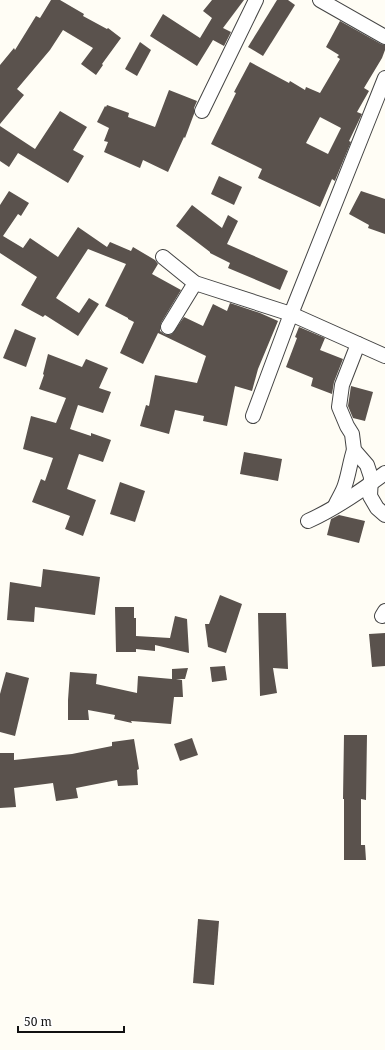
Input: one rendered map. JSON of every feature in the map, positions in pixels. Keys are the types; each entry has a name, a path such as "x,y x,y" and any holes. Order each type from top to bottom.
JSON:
{"street":[{"path":"202,111 256,0"},
{"path":"320,0 385,37"},
{"path":"253,416 291,314 385,78"},
{"path":"163,257 195,283 291,314 385,355"},
{"path":"168,327 195,283"},
{"path":"335,506 345,486 349,473 350,461 354,450 352,434 339,407 342,385 358,344"},
{"path":"354,450 367,465 371,477 369,484 370,496 377,508 385,515"},
{"path":"308,521 335,506 385,473"}],"building":[{"path":"51,0 60,0 84,14 83,16 107,29 108,28 121,38 96,75 81,64 93,48 63,30 50,50 17,89 24,95 0,124 0,65 14,48 15,50 36,16 40,18"},
{"path":"212,0 244,0 223,28 231,32 224,46 213,40 197,66 150,36 163,14 200,38 212,18 203,11"},
{"path":"277,0 288,0 295,5 263,56 248,47"},
{"path":"340,21 385,45 385,50 382,58 364,88 369,91 357,112 362,114 349,141 351,142 335,181 332,179 320,207 258,178 262,169 211,144 236,93 234,92 250,62 289,83 290,81 305,90 306,87 320,93 340,59 337,57 339,55 326,47","holes":["320,117 341,128 328,154 306,143"]},
{"path":"140,42 151,50 137,76 125,69"},
{"path":"169,90 197,101 185,138 184,137 168,172 143,160 140,168 104,152 108,142 104,141 109,128 97,122 105,106 106,107 107,105 129,113 128,117 155,127"},
{"path":"60,111 87,127 73,150 84,156 68,183 18,153 9,167 0,161 0,126 35,149"},
{"path":"219,176 242,187 234,205 211,194"},
{"path":"9,191 29,203 21,216 18,214 3,236 23,248 30,238 58,257 78,227 107,247 110,242 131,251 133,247 155,260 158,264 152,274 181,290 161,323 160,331 164,334 172,334 184,317 203,326 213,304 227,311 230,303 278,321 258,369 252,391 235,386 227,426 203,421 204,416 175,410 169,434 140,426 146,405 149,406 155,375 197,383 206,356 158,333 143,364 120,353 134,322 105,306 126,264 88,249 56,298 79,313 89,298 99,304 78,336 45,315 43,317 21,305 37,277 0,253 0,205"},
{"path":"361,191 385,199 385,234 368,228 369,225 349,214"},
{"path":"192,205 222,228 228,215 238,221 227,244 288,271 280,290 228,268 230,263 210,253 176,226"},
{"path":"299,327 325,338 320,350 343,359 334,382 332,394 311,386 313,378 286,367 297,338 295,337"},
{"path":"15,329 36,338 26,367 3,358"},
{"path":"48,354 82,367 86,359 108,368 99,388 111,392 103,413 78,405 70,429 91,436 91,433 111,440 103,462 79,454 67,489 96,500 83,536 65,529 70,516 32,502 41,479 45,481 53,458 23,449 31,416 56,423 66,398 39,389 44,375"},
{"path":"351,386 373,392 365,421 353,418 348,406"},
{"path":"244,452 282,459 278,481 240,474"},
{"path":"120,482 145,491 135,522 110,514"},
{"path":"339,515 365,521 359,543 327,535 331,519"},
{"path":"43,569 100,577 95,615 35,607 34,622 7,620 10,582 41,587"},
{"path":"220,595 242,604 226,653 208,647 205,624 209,624"},
{"path":"115,607 134,607 134,618 136,618 136,636 170,638 175,616 187,619 189,653 155,645 155,651 136,649 136,652 116,652"},
{"path":"258,613 286,613 288,669 273,668 277,693 260,696"},
{"path":"385,633 385,666 372,667 369,634"},
{"path":"225,666 227,680 212,682 210,667"},
{"path":"188,668 185,679 176,679 182,680 183,697 174,697 171,724 131,721 132,723 114,719 115,715 88,710 89,720 68,720 70,672 97,674 96,684 137,693 138,676 172,679 172,669"},
{"path":"6,672 29,678 15,736 0,732 0,694"},
{"path":"344,735 367,735 366,800 361,799 361,845 365,845 366,860 344,860"},
{"path":"192,738 198,755 180,761 174,744"},
{"path":"134,739 139,769 137,770 138,785 118,786 117,780 76,788 78,798 56,801 53,783 14,788 16,807 0,808 0,753 14,753 14,760 72,754 112,746 112,742"},
{"path":"198,919 219,921 214,985 193,983"}]}
